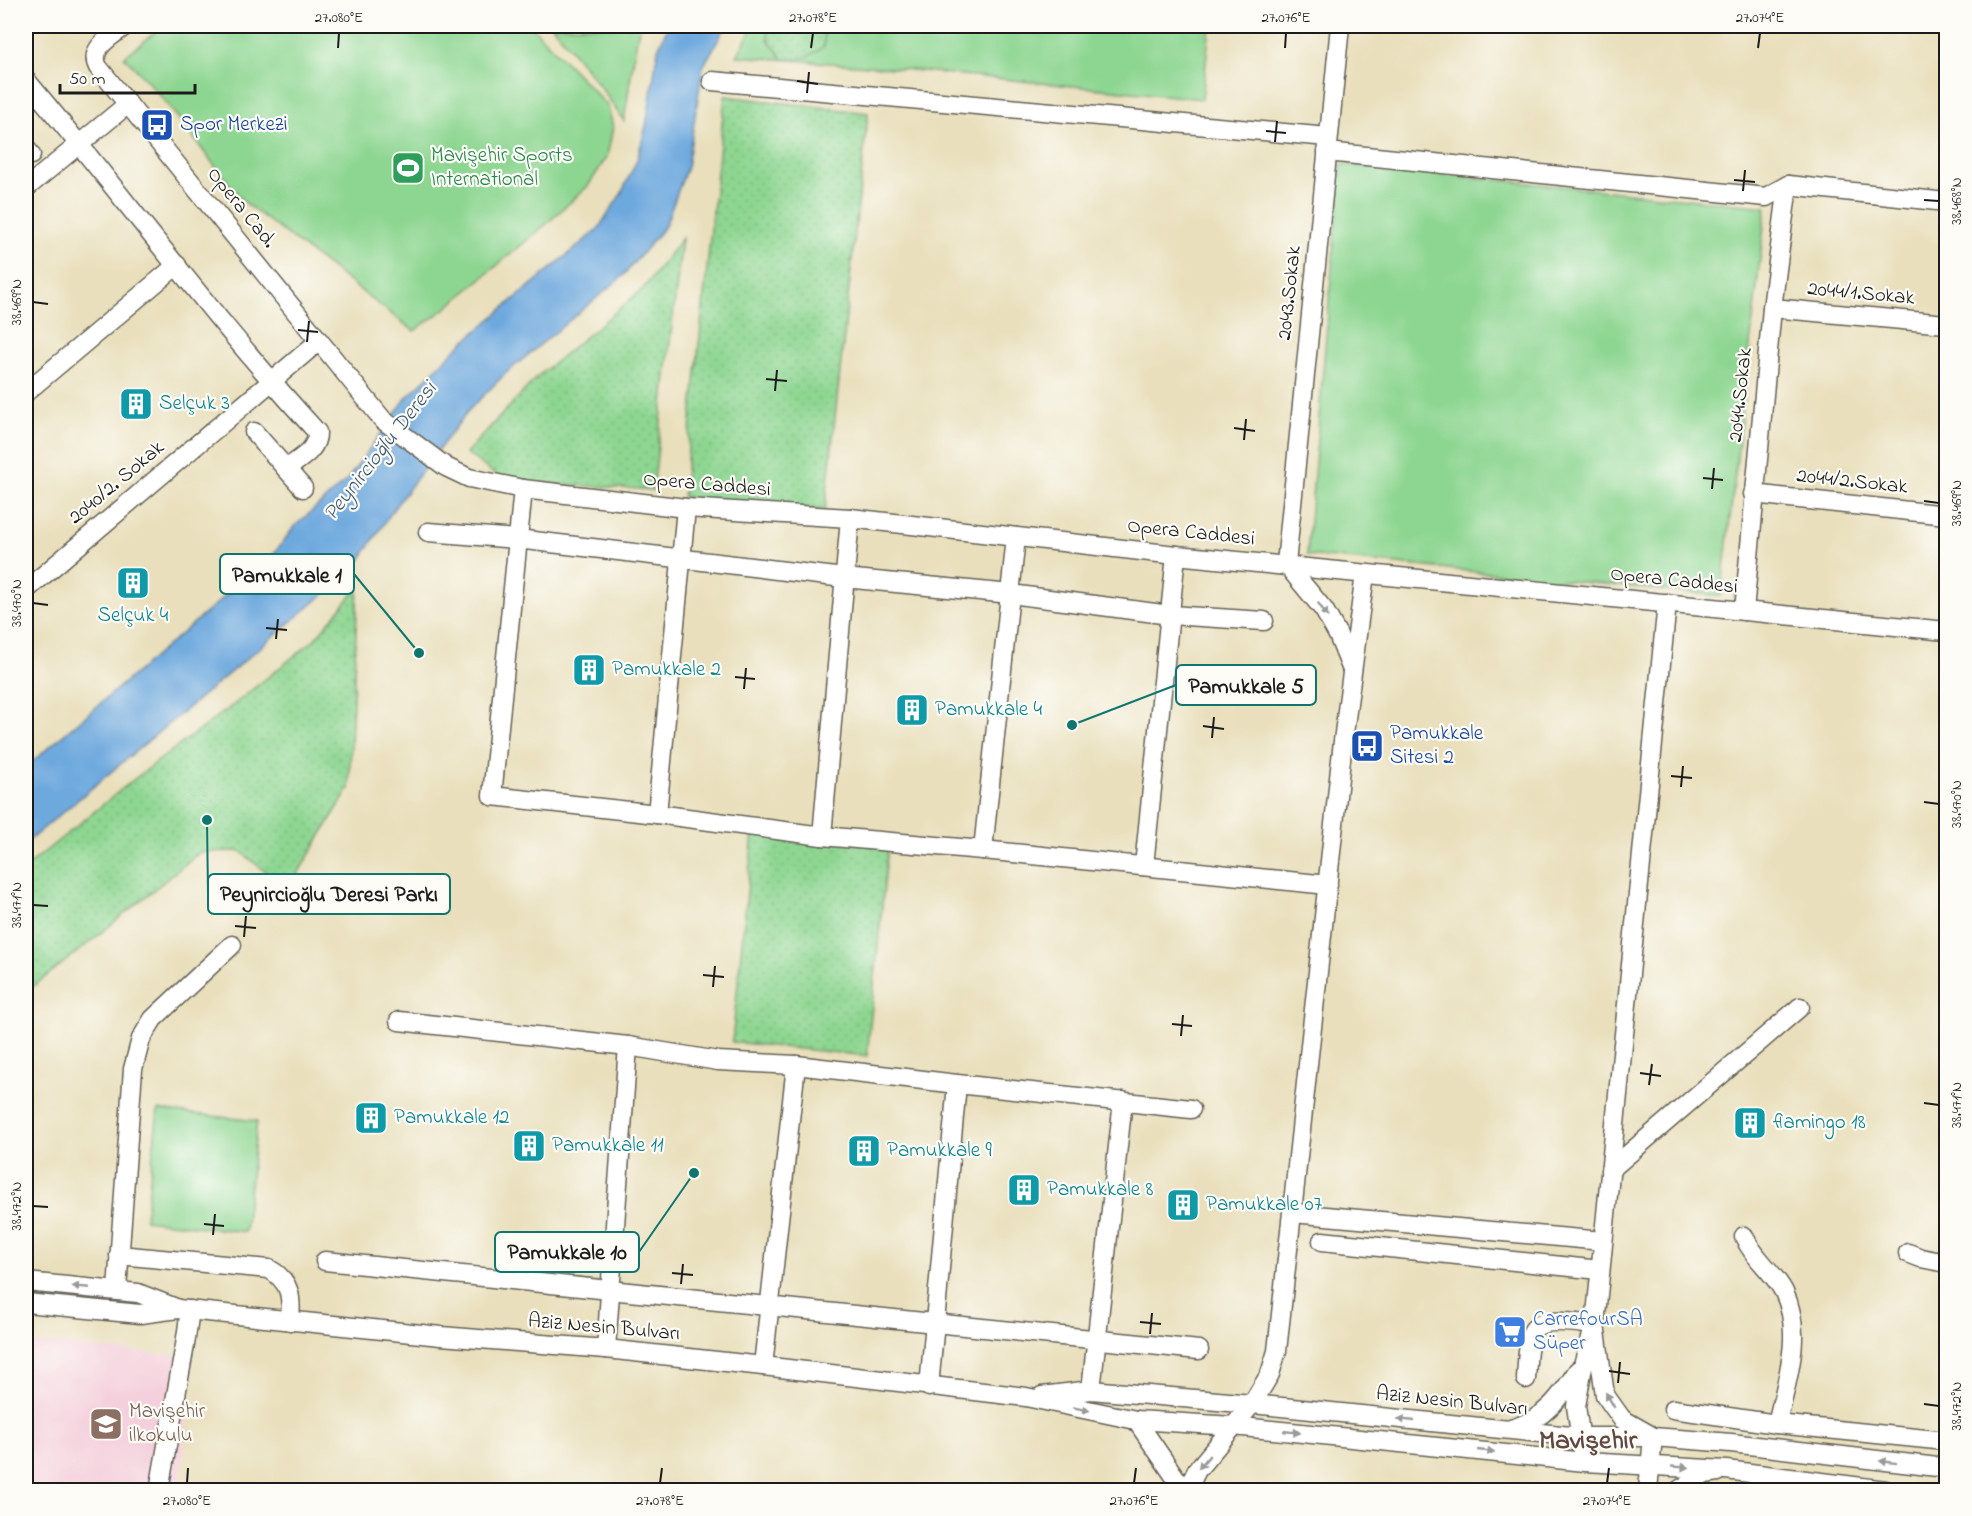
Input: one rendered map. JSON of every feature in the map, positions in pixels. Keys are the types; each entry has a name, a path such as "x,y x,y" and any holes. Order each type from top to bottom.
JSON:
{"street":[{"name":"Opera Cad.","path":"125,26 98,48 95,58 98,67 383,420 436,460"},
{"name":"2043.Sokak","path":"1286,564 1341,26"},
{"path":"26,80 80,143 271,382 317,432 317,440 312,449 286,469"},
{"path":"712,81 1328,144 1766,197 1788,186 1947,202"},
{"path":"26,188 128,104"},
{"name":"2044.Sokak","path":"1744,611 1753,494 1772,308 1788,186"},
{"path":"26,392 177,265"},
{"name":"2044/1.Sokak","path":"1772,308 1947,324"},
{"name":"2040/2. Sokak","path":"26,590 319,341"},
{"path":"254,432 303,488"},
{"name":"Opera Caddesi","path":"436,460 469,478 523,489 686,508 850,518 1176,555 1286,564 1365,574 1947,631"},
{"path":"523,489 492,796 657,814 822,836 1328,885"},
{"name":"2044/2.Sokak","path":"1753,494 1947,515"},
{"path":"657,814 686,508"},
{"path":"822,836 850,518"},
{"path":"428,532 517,539 844,578 1011,594 1170,615 1264,621"},
{"path":"983,850 1017,537"},
{"path":"1144,866 1176,555"},
{"path":"1286,564 1324,610 1338,635 1352,672"},
{"path":"1136,1420 1186,1491 1197,1470 1252,1404 1270,1374 1276,1352 1365,574"},
{"path":"1585,1462 1575,1406 1584,1361 1595,1325 1667,603"},
{"path":"117,1290 133,1069 137,1048 153,1019 232,945"},
{"path":"1610,1170 1800,1006"},
{"path":"399,1021 628,1046 718,1061 796,1065 1191,1109"},
{"path":"606,1349 628,1046"},
{"path":"763,1366 796,1065"},
{"path":"929,1387 957,1084"},
{"path":"1091,1390 1123,1101"},
{"path":"1293,1214 1603,1241"},
{"path":"1744,1236 1749,1248 1783,1291 1793,1332 1792,1352 1776,1425"},
{"path":"1322,1241 1600,1270"},
{"path":"1908,1253 1947,1263"},
{"path":"119,1255 268,1269 277,1274 288,1287 292,1302 290,1321"},
{"path":"325,1261 1199,1350"},
{"name":"Aziz Nesin Bulvarı","path":"26,1282 138,1293 184,1309 763,1366 1026,1397 1136,1420 1233,1426"},
{"name":"Aziz Nesin Bulvarı","path":"26,1303 140,1314 184,1309"},
{"path":"159,1491 185,1345 184,1309"},
{"path":"1526,1379 1531,1333 1538,1325 1551,1321 1595,1325"},
{"path":"1595,1325 1605,1395 1622,1419 1653,1437 1648,1491"},
{"path":"1507,1430 1526,1425 1547,1411 1562,1396 1584,1361"},
{"name":"Aziz Nesin Bulvarı","path":"1026,1397 1091,1390 1581,1437 1653,1437 1731,1443 1947,1468"},
{"path":"1673,1409 1776,1425 1947,1441"},
{"path":"1233,1426 1585,1462 1726,1470 1805,1486 1887,1491"},
{"path":"1679,1491 1704,1474 1726,1470"}],"shaded area":[{"name":"Mavişehir ilkokulu","path":"26,1342 193,1357 180,1490 26,1490"}],"green space":[{"name":"Mavişehir Sports International","path":"163,26 531,26 608,106 613,127 607,157 588,186 543,227 445,309 414,331 244,202 171,110 124,57"},
{"path":"552,26 640,26 624,121 600,86"},
{"path":"753,26 768,26 768,39 783,59 795,60 824,46 824,26 1210,26 1202,99 892,68 737,56"},
{"path":"768,26 824,26 824,46 805,57 783,59 768,39"},
{"path":"725,96 868,113 825,510 683,497"},
{"path":"1341,164 1766,207 1721,596 1307,555"},
{"path":"682,238 653,490 504,481 466,453 537,377 643,289"},
{"path":"358,588 349,789 288,890 240,851 200,852 26,992 26,867 138,776 233,705 313,641"},
{"path":"753,833 888,846 867,1056 732,1042"},
{"path":"158,1110 257,1121 245,1232 145,1220"}],"water":[{"name":"Peynircioğlu Deresi","path":"668,26 726,26 703,67 687,167 665,226 623,276 504,375 468,411 395,507 354,569 26,843 26,767 273,555 295,526 347,480 407,397 461,344 598,229 621,194 637,160 646,126 658,49"}],"place":[{"name":"Spor Merkezi","path":"157,125"},
{"name":"Mavişehir Sports International","path":"408,168"},
{"name":"Selçuk 3","path":"136,404"},
{"name":"Selçuk 4","path":"133,583"},
{"name":"Pamukkale 1","path":"419,653"},
{"name":"Pamukkale 2","path":"589,670"},
{"name":"Pamukkale 4","path":"912,710"},
{"name":"Pamukkale 5","path":"1072,725"},
{"name":"Pamukkale Sitesi 2","path":"1367,746"},
{"name":"Peynircioğlu Deresi Parkı","path":"207,820"},
{"name":"Pamukkale 12","path":"371,1118"},
{"name":"flamingo 18","path":"1750,1123"},
{"name":"Pamukkale 11","path":"529,1146"},
{"name":"Pamukkale 9","path":"864,1151"},
{"name":"Pamukkale 10","path":"694,1173"},
{"name":"Pamukkale 8","path":"1024,1190"},
{"name":"Pamukkale 07","path":"1183,1205"},
{"name":"CarrefourSA Süper","path":"1510,1332"},
{"name":"Mavişehir ilkokulu","path":"106,1424"}],"district":[{"name":"Mavişehir","path":"1588,1441"}]}
